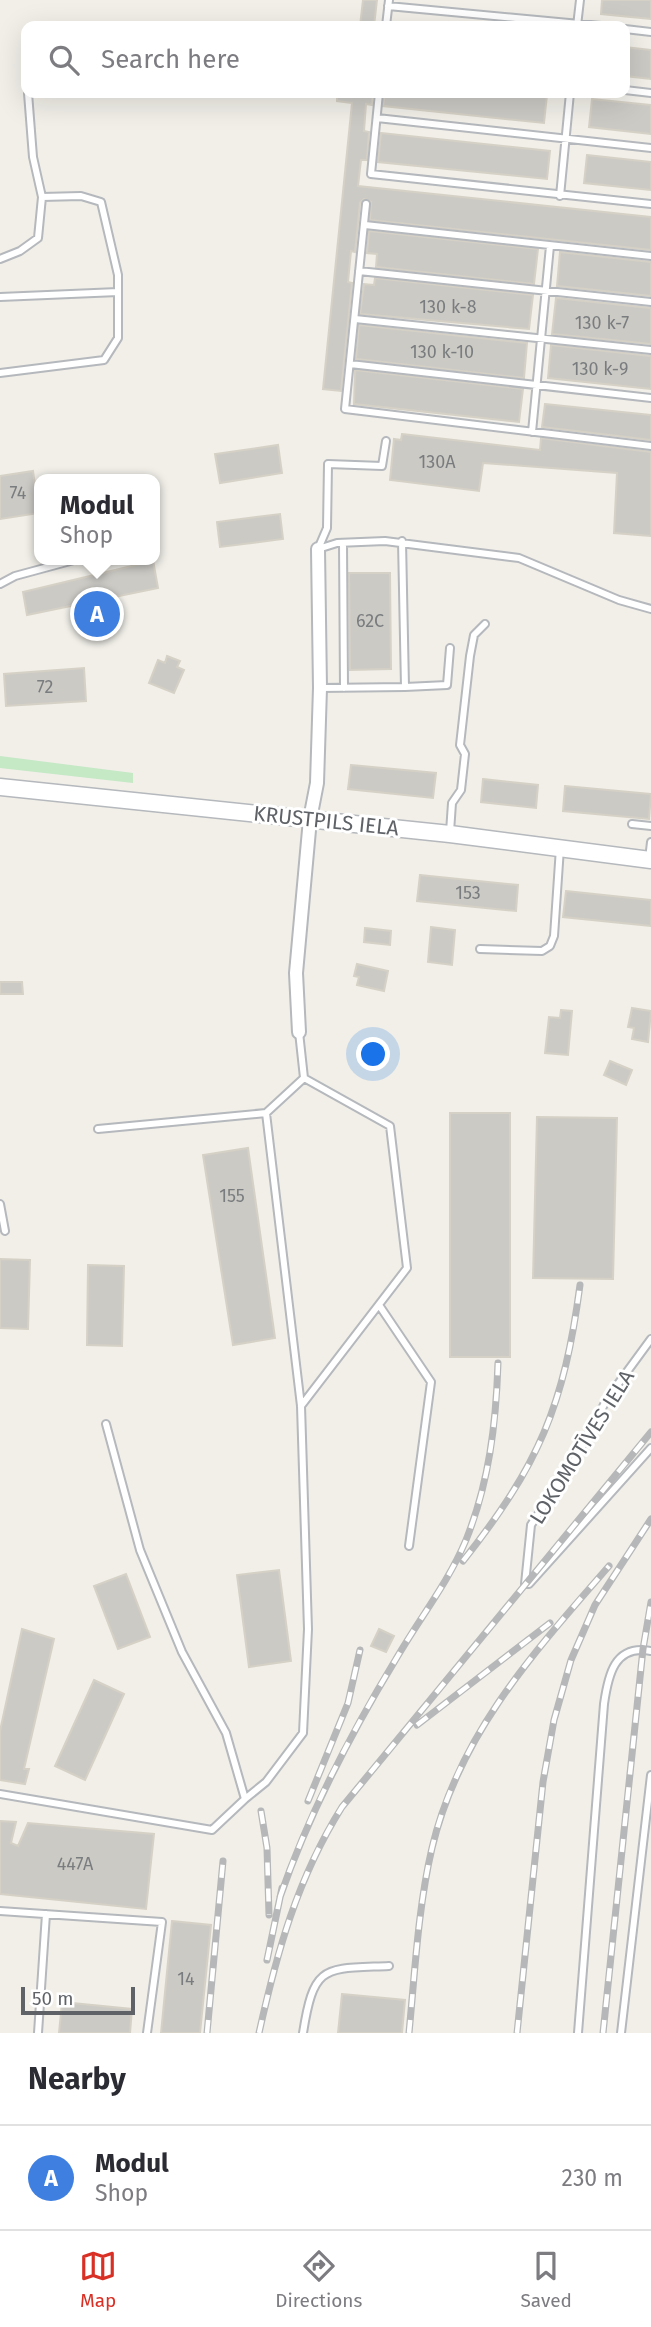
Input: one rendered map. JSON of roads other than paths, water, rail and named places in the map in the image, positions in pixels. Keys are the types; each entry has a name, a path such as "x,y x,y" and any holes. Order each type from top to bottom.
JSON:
{"street":[{"path":"299,1032 296,973 310,819 317,783 320,688 318,550"},
{"name":"KRUSTPILS IELA","path":"0,787 450,834 650,860"}],"lane":[{"path":"577,21 580,0"},
{"path":"386,21 388,3 543,21"},
{"path":"630,30 651,32"},
{"path":"630,91 651,93"},
{"path":"0,259 20,251 38,238 43,197 33,157 28,98"},
{"path":"379,98 371,174 651,204"},
{"path":"560,196 570,98"},
{"path":"377,118 651,148"},
{"path":"0,373 104,360 118,338 118,275 101,202 81,196 43,197"},
{"path":"366,204 345,409 651,446"},
{"path":"365,225 651,256"},
{"path":"532,432 550,246"},
{"path":"359,271 651,302"},
{"path":"0,297 118,292"},
{"path":"355,319 651,350"},
{"path":"350,364 651,398"},
{"path":"318,550 327,528 328,464 382,466 386,441"},
{"path":"318,550 343,543 402,541 519,558 620,600 651,609"},
{"path":"402,541 405,687"},
{"path":"343,543 344,688"},
{"path":"0,584 15,576 56,565"},
{"path":"450,834 453,803 461,790 466,754 460,745 470,656 474,635 485,624"},
{"path":"320,688 447,685 450,648"},
{"path":"632,824 651,826"},
{"path":"650,860 651,842"},
{"path":"480,949 542,951 553,942 560,847"},
{"path":"299,1032 304,1078"},
{"path":"98,1129 266,1113 304,1078"},
{"path":"302,1406 407,1268 390,1126 304,1078"},
{"path":"0,1794 212,1830 266,1782 303,1733 308,1629 302,1406 266,1113"},
{"path":"0,1204 5,1231"},
{"path":"379,1305 431,1382 409,1546"},
{"name":"LOKOMOTĪVES IELA","path":"651,1339 607,1399 575,1459 531,1525 525,1584 529,1584 651,1448"},
{"path":"106,1424 140,1550 182,1652 226,1733 245,1799"},
{"path":"578,2033 610,1669 625,1654 643,1649 651,1651"},
{"path":"621,2033 651,1775"},
{"path":"0,1911 162,1922 147,2033"},
{"path":"38,2033 46,1914"},
{"path":"303,2033 308,1998 317,1979 332,1969 389,1966"}],"railway":[{"path":"463,1561 511,1494 544,1432 566,1366 580,1285"},
{"path":"280,1897 317,1805 347,1746 396,1659 451,1571 466,1540 474,1519 490,1453 498,1363"},
{"path":"259,2033 290,1917 313,1861 342,1807 651,1432"},
{"path":"517,2033 543,1782 554,1720 571,1660 595,1605 651,1519"},
{"path":"409,2033 423,1894 444,1807 480,1731 503,1696 554,1630 609,1566"},
{"path":"603,2033 643,1649 651,1602"},
{"path":"417,1725 550,1623"},
{"path":"308,1801 348,1703 360,1650"},
{"path":"261,1811 267,1848 269,1915"},
{"path":"207,2033 223,1861"},
{"path":"267,1960 282,1888"}],"place":[{"name":"Modul","path":"97,614"}]}
